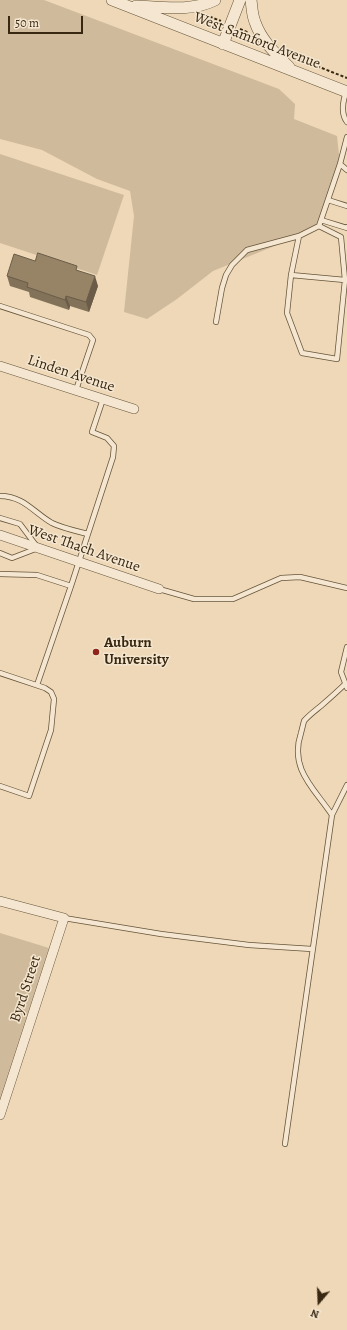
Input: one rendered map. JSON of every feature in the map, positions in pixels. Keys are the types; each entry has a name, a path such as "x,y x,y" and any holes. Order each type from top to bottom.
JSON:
{"street":[{"name":"West Samford Avenue","path":"112,0 346,92"},
{"path":"126,6 180,8 208,4 215,0"},
{"path":"223,44 240,0"},
{"path":"250,0 254,21 262,38 274,53 293,71"},
{"name":"Linden Avenue","path":"0,366 134,409"},
{"name":"West Thach Avenue","path":"0,535 159,590"},
{"path":"0,901 64,918"},
{"name":"Byrd Street","path":"0,1115 64,918"}],"lane":[{"path":"346,92 342,109 347,122"},
{"path":"216,322 222,288 226,275 232,264 247,250 299,236 319,226 340,164 347,137"},
{"path":"340,164 347,170"},
{"path":"328,200 347,206"},
{"path":"321,220 347,227"},
{"path":"299,236 291,275 287,313 302,353 337,359 345,280 341,237 319,226"},
{"path":"291,275 345,280"},
{"path":"0,306 89,335 93,340 76,390"},
{"path":"37,685 113,457 114,446 108,438 92,432 103,399"},
{"path":"0,496 15,498 25,503 52,523 88,534"},
{"path":"0,518 20,524 38,548 12,558 0,553"},
{"path":"0,574 37,575 71,586"},
{"path":"159,590 194,599 233,599 281,578 300,577 347,588"},
{"path":"332,815 321,798 308,783 300,767 297,753 298,740 304,722 312,713 346,686 341,672 347,647"},
{"path":"0,673 45,688 51,692 54,699 51,730 29,796 0,786"},
{"path":"286,1144 312,949 332,815 347,785"},
{"path":"64,918 160,934 249,945 312,949"}],"shaded area":[{"path":"0,0 44,0 279,89 295,104 294,119 337,136 340,164 319,226 299,236 213,271 177,299 147,319 124,312 134,216 130,191 97,179 42,150 0,139"},
{"path":"0,154 124,195 97,275 0,243"},
{"path":"0,933 49,948 0,1098"}],"building":[{"path":"38,253 77,266 76,270 95,276 86,302 66,296 65,300 27,287 28,283 7,276 14,254 35,261"}],"place":[{"name":"Auburn University","path":"96,652"}]}
